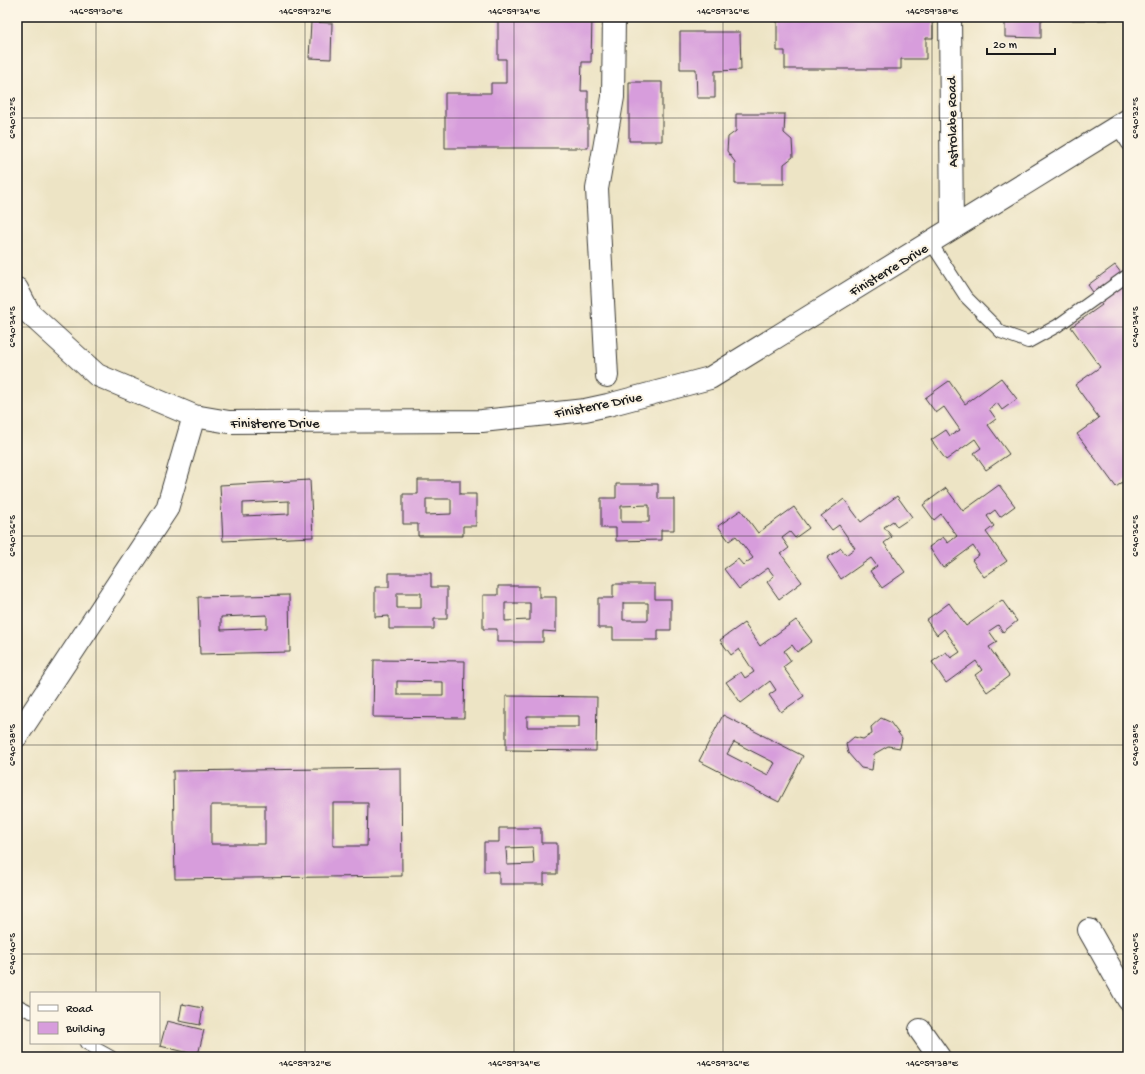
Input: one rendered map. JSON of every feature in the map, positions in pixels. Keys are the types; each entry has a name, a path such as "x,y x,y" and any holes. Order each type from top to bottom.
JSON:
{"street":[{"path":"606,376 597,189 612,97 614,17"},
{"name":"Astrolabe Road","path":"950,17 952,228"},
{"name":"Finisterre Drive","path":"17,289 30,314 97,375 194,416 229,422 482,420 585,410 710,378 931,243 952,228 1124,130"},
{"path":"17,736 167,509 194,416"},
{"path":"1089,930 1128,999"},
{"path":"920,1030 939,1057"}],"lane":[{"path":"931,243 966,297 1001,332 1028,342 1058,326 1128,275"},
{"path":"17,1004 30,1011"},
{"path":"88,1044 111,1057"}],"building":[{"path":"498,17 592,17 591,62 582,62 581,91 588,91 588,148 445,148 445,93 491,93 491,83 506,83 506,59 498,59"},
{"path":"777,17 933,17 933,38 926,38 926,59 901,59 901,69 785,69 785,51 777,51"},
{"path":"1005,17 1108,17 1108,20 1041,20 1041,38 1005,37"},
{"path":"311,22 332,23 331,59 309,58"},
{"path":"680,32 740,32 741,70 715,71 715,98 697,98 696,69 680,69"},
{"path":"629,82 662,82 662,141 629,141"},
{"path":"736,114 785,114 784,133 792,140 793,157 784,164 784,184 735,184 735,162 727,151 728,137 736,131"},
{"path":"1115,265 1128,282 1128,478 1116,487 1077,434 1099,418 1075,385 1100,367 1071,327 1102,305 1088,285"},
{"path":"1001,378 1017,399 1002,410 997,403 989,409 996,419 988,425 1009,454 986,470 974,453 981,448 975,439 946,460 931,440 946,430 950,436 960,430 944,407 936,413 925,398 949,381 965,404"},
{"path":"310,480 313,537 223,541 220,485","holes":["289,501 289,514 243,516 243,503"]},
{"path":"418,480 460,480 460,494 476,494 476,526 463,526 463,536 418,536 418,524 403,524 403,494 418,494","holes":["426,499 451,499 451,514 426,515"]},
{"path":"616,484 658,484 658,499 674,499 674,530 661,530 661,540 616,541 616,528 601,528 601,498 616,498","holes":["649,505 649,522 621,522 621,506"]},
{"path":"999,485 1015,506 1000,517 995,510 987,516 994,526 986,532 1007,561 984,577 972,560 979,555 973,546 943,568 929,547 943,537 948,543 957,536 941,514 934,520 923,505 946,488 963,511"},
{"path":"897,496 912,517 897,527 893,521 884,527 892,537 884,543 905,572 882,588 870,571 877,566 871,558 841,579 827,558 841,548 846,555 855,548 839,525 832,530 821,516 844,499 861,522"},
{"path":"794,507 809,528 795,538 790,532 782,538 789,548 781,554 802,582 779,599 767,582 774,576 768,568 739,589 724,569 738,559 743,565 753,558 736,536 729,541 718,526 741,510 758,533"},
{"path":"389,573 431,573 431,587 447,587 447,619 434,619 434,629 389,629 389,616 375,617 375,587 389,587","holes":["397,593 421,593 421,608 397,608"]},
{"path":"613,584 655,584 655,599 671,599 671,630 658,630 658,640 613,640 613,628 598,628 598,598 613,598","holes":["623,603 648,603 648,620 623,620"]},
{"path":"498,586 539,586 539,597 556,597 556,632 543,631 543,642 497,642 497,629 483,629 483,595 498,595","holes":["505,603 530,603 530,620 505,621"]},
{"path":"289,595 290,652 200,654 198,597","holes":["267,615 267,628 221,630 221,617"]},
{"path":"1002,600 1017,621 1003,632 998,625 989,631 997,642 989,647 1009,676 987,692 975,675 982,670 976,661 946,683 932,662 946,652 951,658 960,652 944,629 937,635 926,620 949,603 966,626"},
{"path":"796,620 812,641 797,652 792,645 784,651 791,661 783,667 804,696 781,712 769,695 776,690 770,681 741,703 726,682 741,672 745,678 754,672 739,649 731,655 720,640 744,623 760,646"},
{"path":"374,660 465,661 464,718 373,717","holes":["397,681 443,682 443,695 397,695"]},
{"path":"506,696 597,697 596,751 506,750","holes":["527,716 579,716 579,727 527,727"]},
{"path":"723,715 803,756 779,802 699,761","holes":["734,742 775,763 768,775 727,754"]},
{"path":"881,718 890,722 902,738 900,748 888,746 874,754 872,770 861,768 848,753 846,744 854,737 863,739 872,734 871,727"},
{"path":"401,768 402,876 175,879 173,771","holes":["333,803 368,803 367,846 333,846","211,805 265,805 265,844 211,844"]},
{"path":"499,828 541,828 541,843 557,843 557,874 544,874 544,884 499,884 499,872 484,872 484,842 499,842","holes":["533,847 534,864 507,865 506,848"]},
{"path":"182,1004 203,1008 200,1025 179,1021"},
{"path":"167,1021 204,1030 198,1055 160,1046"}]}
